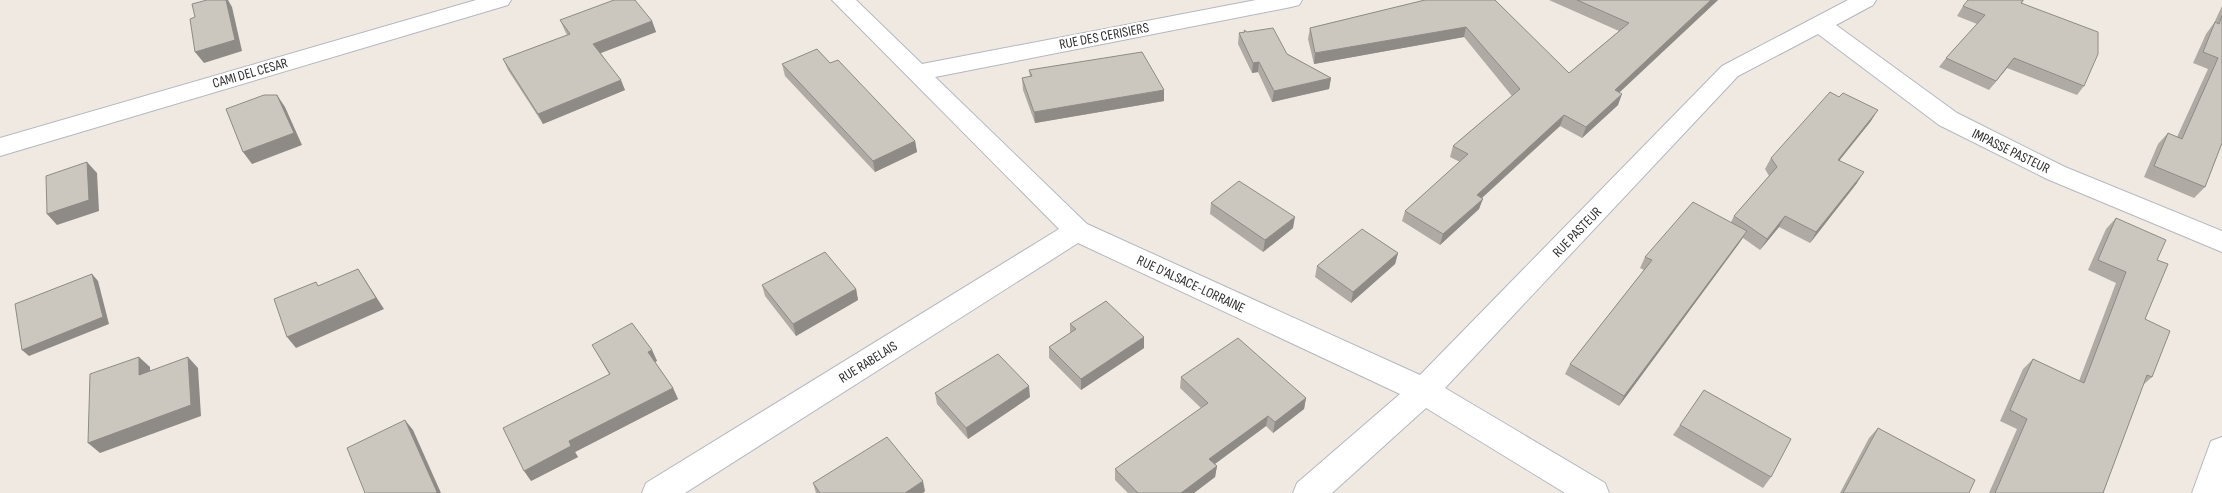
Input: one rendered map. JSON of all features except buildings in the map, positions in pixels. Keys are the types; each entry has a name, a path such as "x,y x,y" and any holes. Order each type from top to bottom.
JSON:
{"street":[{"name":"CAMI DEL CESAR","path":"0,147 500,0"},
{"name":"RUE D'ALSACE-LORRAINE","path":"843,0 1077,231 1424,391 1593,493"},
{"name":"RUE DES CERISIERS","path":"918,73 1291,0"},
{"name":"RUE PASTEUR","path":"1309,493 1424,391 1730,72 1865,0"},
{"name":"IMPASSE PASTEUR","path":"1820,24 1948,119 2056,172 2222,242"},
{"name":"RUE RABELAIS","path":"658,493 1077,231"},
{"path":"2208,493 2222,452"}]}
